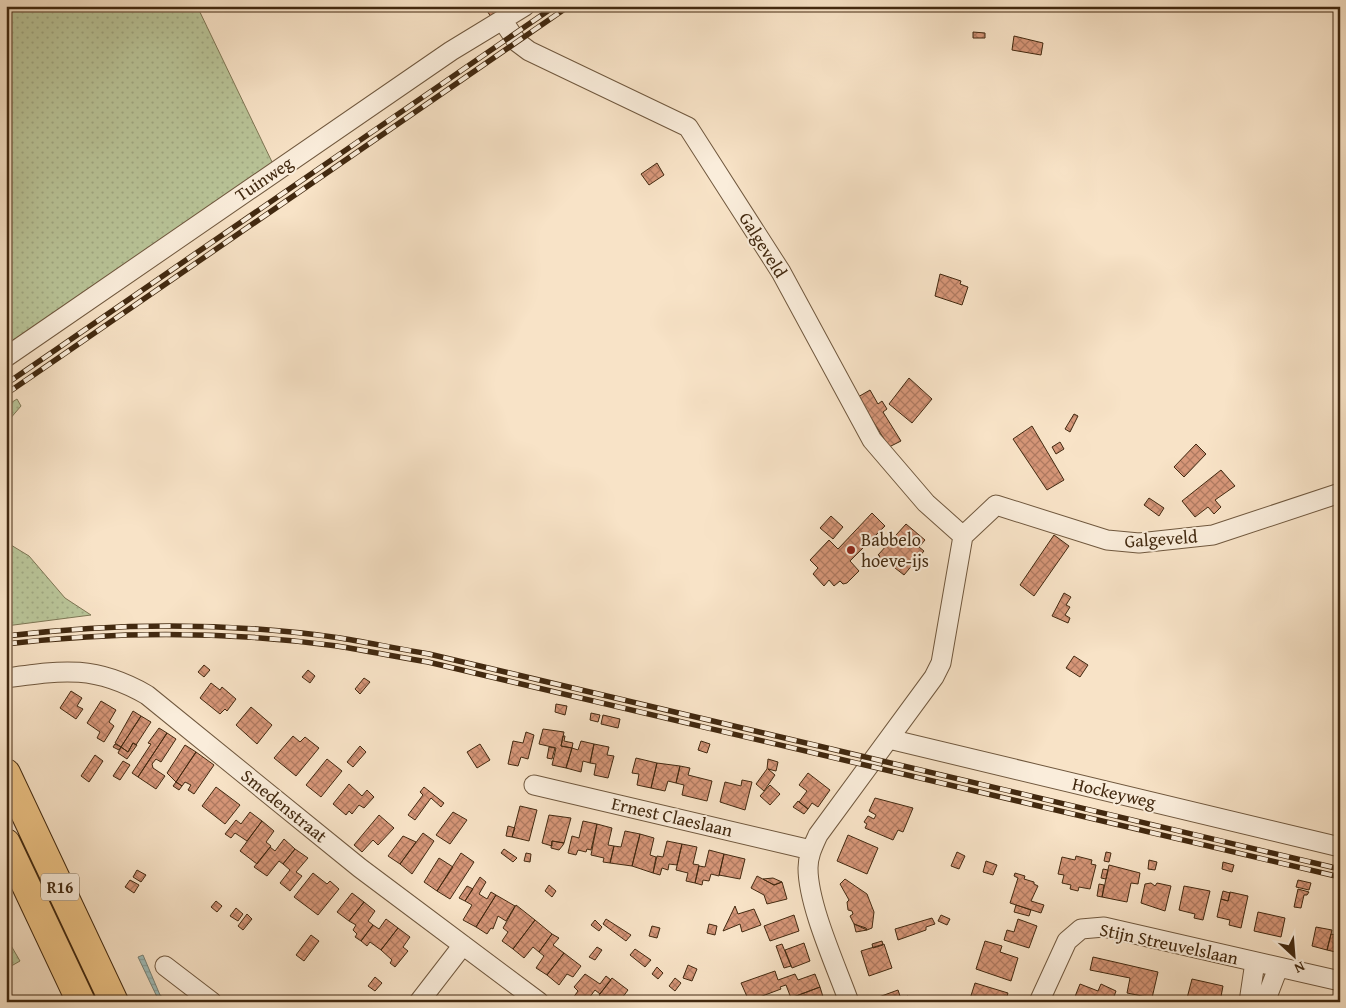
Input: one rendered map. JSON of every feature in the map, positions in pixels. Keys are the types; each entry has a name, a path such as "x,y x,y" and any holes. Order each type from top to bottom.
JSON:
{"highway":[{"name":"R16","path":"6,773 114,1002"},
{"name":"R16","path":"6,843 81,1002"}],"street":[{"name":"Tuinweg","path":"6,357 452,51 525,6"},
{"name":"Galgeveld","path":"503,21 517,42 529,51 688,127 780,272 872,440 926,503 963,536 996,505 1122,543 1190,538 1213,535 1340,493"},
{"path":"849,1002 811,897 808,866 811,850 818,835 934,677 941,663 963,536"},
{"name":"Smedenstraat","path":"6,678 80,671 102,675 133,687 147,695 360,868 539,1002"},
{"name":"Hockeyweg","path":"889,739 1340,847"},
{"name":"Ernest Claeslaan","path":"534,785 811,850"},
{"name":"Stijn Streuvelslaan","path":"1039,1002 1066,941 1081,928 1104,927 1340,981"},
{"path":"419,1002 463,945"},
{"path":"1249,1002 1256,962"},
{"path":"166,966 212,1002"},
{"path":"1265,1002 1278,968"}],"green space":[{"path":"6,6 197,6 273,164 6,345"},
{"path":"17,399 21,406 9,420 6,430 6,406"},
{"path":"6,542 29,556 65,598 91,615 6,626"},
{"path":"6,937 20,961 6,969"}],"water":[{"path":"143,955 160,995 170,1002 160,1002 158,999 138,957"}],"building":[{"path":"484,6 507,6 491,17"},
{"path":"973,32 985,33 985,38 973,38"},
{"path":"1014,36 1043,43 1041,55 1012,50"},
{"path":"657,163 664,175 649,185 641,174"},
{"path":"940,274 961,281 960,284 968,287 962,305 935,296"},
{"path":"909,378 932,399 912,423 889,404"},
{"path":"870,390 878,404 882,401 887,409 883,412 901,441 889,447 858,397"},
{"path":"1074,414 1078,416 1070,432 1065,429"},
{"path":"1032,426 1064,480 1047,490 1013,439"},
{"path":"1060,442 1064,449 1056,454 1052,447"},
{"path":"1196,444 1206,454 1184,477 1174,467"},
{"path":"1221,470 1235,486 1215,500 1221,507 1214,514 1208,507 1195,517 1182,501"},
{"path":"1149,498 1164,508 1159,516 1144,505"},
{"path":"872,513 885,526 850,561 859,571 847,583 843,584 840,581 834,586 829,580 824,586 813,574 818,568 810,560 829,540 838,549"},
{"path":"831,516 843,527 833,539 820,528"},
{"path":"906,524 925,540 919,547 924,551 904,575 886,561 883,565 877,560 880,556 878,555"},
{"path":"1054,535 1069,546 1034,596 1020,585"},
{"path":"1064,593 1071,597 1066,605 1070,607 1065,615 1070,618 1068,623 1052,616"},
{"path":"1074,656 1088,665 1080,677 1066,668"},
{"path":"204,665 210,670 204,677 198,672"},
{"path":"308,670 315,676 310,683 302,677"},
{"path":"364,678 370,682 360,694 355,689"},
{"path":"211,683 220,690 222,687 236,699 227,711 225,709 220,714 200,698"},
{"path":"71,691 82,698 77,706 83,709 76,719 60,708"},
{"path":"101,701 116,710 109,722 114,726 104,742 97,738 100,732 87,723"},
{"path":"556,704 567,706 565,715 555,712"},
{"path":"251,707 272,725 257,744 236,725"},
{"path":"133,711 141,716 121,747 115,743"},
{"path":"591,713 600,715 598,722 590,720"},
{"path":"603,715 620,719 618,728 601,724"},
{"path":"141,716 151,722 136,745 133,743 128,752 121,747"},
{"path":"159,728 167,733 138,777 132,773 151,744 148,743"},
{"path":"543,729 564,732 561,746 572,748 566,768 552,765 556,748 539,744"},
{"path":"526,732 534,735 528,759 521,757 518,766 508,764 513,741 523,743"},
{"path":"167,733 176,739 161,762 156,759 152,764 153,768 165,776 156,789 138,777"},
{"path":"293,736 300,742 305,737 319,748 296,776 274,758"},
{"path":"563,736 565,736 564,741 573,743 572,748 561,746"},
{"path":"581,741 594,744 590,763 583,761 581,772 566,768 572,748 578,750"},
{"path":"701,741 710,744 707,753 698,750"},
{"path":"133,743 137,745 127,759 118,753 121,747 128,752"},
{"path":"115,744 121,747 119,750 113,747"},
{"path":"480,744 490,760 477,768 467,752"},
{"path":"594,744 609,747 607,755 614,756 608,778 594,775 596,764 590,763"},
{"path":"185,745 196,752 176,782 167,773"},
{"path":"360,746 366,752 353,767 347,762"},
{"path":"549,747 555,748 552,759 547,758"},
{"path":"196,752 214,765 194,794 188,790 191,785 185,782 182,786 176,782"},
{"path":"95,755 103,761 89,782 81,776"},
{"path":"636,758 657,763 651,788 637,785 639,774 632,773"},
{"path":"327,759 342,771 321,797 306,785"},
{"path":"768,759 778,762 776,771 768,769 775,775 764,791 756,784 767,769"},
{"path":"123,761 130,765 120,780 113,776"},
{"path":"657,763 680,766 676,783 668,781 665,791 651,788"},
{"path":"680,766 690,768 688,775 712,781 707,801 682,795 684,785 676,783"},
{"path":"808,773 830,790 818,807 812,803 808,809 799,802 807,791 799,785"},
{"path":"742,780 752,782 745,810 720,802 725,782 741,786"},
{"path":"176,782 182,786 179,790 173,786"},
{"path":"349,784 362,796 367,790 374,797 364,808 359,805 352,814 349,811 346,815 333,804"},
{"path":"770,785 780,794 770,805 760,796"},
{"path":"216,787 240,805 225,824 202,806"},
{"path":"424,787 444,803 441,807 431,798 415,820 408,815 423,795 420,792"},
{"path":"875,798 913,808 903,832 898,830 893,840 865,828 867,824 864,822 868,816 874,819 876,815 869,811"},
{"path":"798,801 808,809 804,814 793,807"},
{"path":"520,806 537,810 529,841 512,837"},
{"path":"250,812 262,821 247,841 235,833 231,838 225,834 236,820 241,824"},
{"path":"453,812 467,820 450,844 436,835"},
{"path":"379,815 394,828 378,845 373,840 362,852 354,845"},
{"path":"549,815 571,818 564,843 552,841 552,846 542,843"},
{"path":"262,821 274,831 266,842 271,846 257,864 240,851"},
{"path":"583,821 597,824 591,850 587,849 586,852 578,850 576,855 568,853 572,836 579,838"},
{"path":"597,824 612,828 608,845 614,846 610,863 603,862 604,858 591,855"},
{"path":"508,826 515,828 512,837 506,836"},
{"path":"625,831 640,834 632,866 610,863 614,846 621,847"},
{"path":"423,833 434,841 412,874 400,864"},
{"path":"640,834 654,838 650,855 656,857 653,873 632,866"},
{"path":"848,835 878,848 867,874 837,861"},
{"path":"403,836 416,842 400,864 388,856"},
{"path":"284,839 295,849 283,864 279,861 267,876 254,867 270,847 275,851"},
{"path":"552,841 564,843 559,850 551,848"},
{"path":"667,841 682,844 677,865 669,864 668,870 662,868 660,875 653,873 657,856 663,857"},
{"path":"682,844 697,847 693,864 699,865 695,883 686,881 688,873 676,870"},
{"path":"295,849 308,858 296,872 302,876 290,891 280,883 290,870 283,864"},
{"path":"504,849 517,858 513,862 501,853"},
{"path":"709,850 724,854 719,876 711,874 709,881 703,880 702,885 695,883 699,866 705,867"},
{"path":"957,852 965,856 959,869 951,866"},
{"path":"1106,852 1111,853 1109,862 1104,861"},
{"path":"461,853 474,862 450,899 437,891"},
{"path":"526,853 531,854 530,862 524,861"},
{"path":"724,854 745,859 740,879 719,875"},
{"path":"1076,856 1092,860 1091,864 1096,865 1090,889 1079,887 1078,891 1070,889 1071,885 1062,883 1064,875 1058,874 1062,857 1075,860"},
{"path":"439,858 453,867 437,891 424,882"},
{"path":"1149,860 1157,862 1155,870 1148,869"},
{"path":"986,861 997,865 993,875 983,872"},
{"path":"1223,862 1234,865 1232,872 1222,869"},
{"path":"1109,865 1140,873 1138,884 1131,883 1127,902 1102,897"},
{"path":"1103,869 1108,870 1106,879 1101,878"},
{"path":"137,870 146,875 141,882 133,877"},
{"path":"313,873 327,884 330,881 339,889 318,915 294,897"},
{"path":"1015,873 1025,876 1024,879 1034,882 1038,886 1031,901 1044,905 1041,913 1010,903 1018,878 1014,876"},
{"path":"757,876 774,885 782,882 787,899 767,904 764,895 751,888"},
{"path":"480,877 486,882 479,894 487,899 491,892 496,895 476,927 463,920 472,905 465,901"},
{"path":"773,878 782,882 774,885 763,879"},
{"path":"845,879 867,894 874,912 872,928 867,930 854,924 850,916 853,914 852,911 848,910 847,902 849,900 840,884"},
{"path":"130,880 139,885 134,893 125,887"},
{"path":"1298,880 1311,883 1309,890 1296,887"},
{"path":"1151,883 1155,886 1157,883 1171,886 1165,911 1141,903 1145,884"},
{"path":"1099,884 1104,885 1102,897 1097,896"},
{"path":"549,885 556,891 552,897 545,891"},
{"path":"467,886 473,889 465,901 459,898"},
{"path":"1184,886 1210,891 1203,920 1194,918 1195,914 1179,910"},
{"path":"1298,889 1309,892 1307,895 1304,895 1301,908 1294,907"},
{"path":"1223,891 1230,893 1228,901 1221,899"},
{"path":"1230,892 1248,896 1241,928 1229,925 1230,920 1217,917 1221,899 1228,901"},
{"path":"352,893 364,902 349,921 337,912"},
{"path":"496,895 515,906 506,921 498,916 493,929 491,928 487,934 476,927"},
{"path":"216,901 222,906 217,912 211,907"},
{"path":"364,902 375,911 368,921 373,925 361,941 355,937 357,934 353,930 356,925 349,921"},
{"path":"516,905 535,920 513,949 502,941 508,932 503,928"},
{"path":"1016,905 1031,910 1029,916 1014,912"},
{"path":"735,906 738,914 754,909 761,925 742,932 740,924 723,931"},
{"path":"236,908 243,914 238,921 230,916"},
{"path":"1258,912 1285,918 1281,937 1254,931"},
{"path":"247,914 252,919 243,930 238,926"},
{"path":"794,915 799,931 770,941 764,926"},
{"path":"941,915 950,919 947,925 938,921"},
{"path":"932,918 935,924 926,927 926,930 898,940 895,929"},
{"path":"386,919 398,928 381,950 370,942 367,946 361,941 373,925 379,929"},
{"path":"606,919 631,935 626,941 603,924"},
{"path":"1018,919 1037,926 1029,948 1004,940 1007,930 1014,932"},
{"path":"535,920 552,934 539,952 533,947 524,958 513,949"},
{"path":"595,920 602,927 599,931 591,925"},
{"path":"709,924 717,926 715,935 707,933"},
{"path":"854,924 866,928 867,930 856,932"},
{"path":"652,926 660,928 657,938 649,936"},
{"path":"1316,927 1332,930 1327,950 1312,946"},
{"path":"398,928 410,937 403,947 408,951 395,967 390,963 392,960 381,950"},
{"path":"552,934 559,938 553,945 564,953 547,975 536,968 544,956 539,952"},
{"path":"1331,934 1340,936 1340,953 1327,950"},
{"path":"311,935 319,941 304,961 296,955"},
{"path":"882,941 883,945 873,948 872,944"},
{"path":"985,941 1002,946 1000,952 1018,958 1011,981 976,969"},
{"path":"804,943 810,961 792,968 785,950"},
{"path":"782,944 791,966 784,968 776,946"},
{"path":"884,944 892,968 869,976 861,951"},
{"path":"597,947 602,950 595,960 589,957"},
{"path":"635,949 651,960 645,967 630,955"},
{"path":"564,953 581,966 573,977 567,974 559,985 547,975"},
{"path":"1093,957 1158,972 1152,998 1127,993 1130,978 1090,970"},
{"path":"688,965 697,969 692,981 683,978"},
{"path":"657,967 663,973 658,979 652,974"},
{"path":"775,971 778,980 795,974 798,980 815,974 820,987 791,998 786,985 780,987 781,989 749,1001 741,983"},
{"path":"585,974 600,984 606,976 611,980 600,994 595,990 586,1002 570,1002 578,991 574,987"},
{"path":"375,977 382,983 375,991 368,986"},
{"path":"612,978 628,990 619,1002 602,1002 604,999 599,995"},
{"path":"675,978 681,983 675,991 669,986"},
{"path":"1192,979 1223,986 1220,1002 1186,1002"},
{"path":"975,983 1008,993 1005,1002 969,1002"},
{"path":"1080,984 1098,991 1101,984 1116,991 1113,999 1108,996 1105,1002 1082,1002 1074,999"},
{"path":"820,987 824,1000 821,1002 780,1002"},
{"path":"898,990 901,999 908,996 910,1002 878,1002 876,998"}],"railway":[{"path":"6,384 555,6"},
{"path":"6,394 569,6"},
{"path":"6,636 89,629 173,626 257,629 340,638 429,654 1340,869"},
{"path":"6,644 89,637 172,634 296,641 360,650 428,662 1340,877"}],"place":[{"name":"Babbelo hoeve-ijs","path":"851,550"}]}
